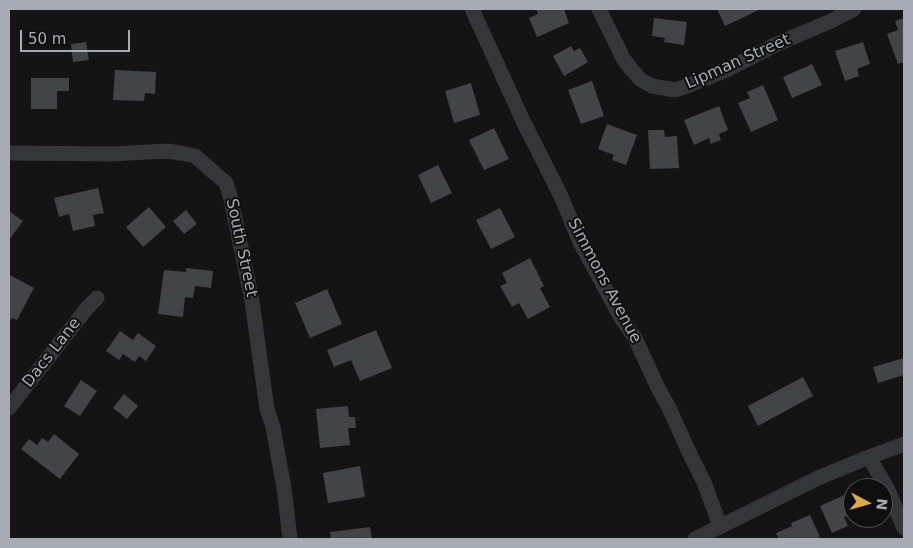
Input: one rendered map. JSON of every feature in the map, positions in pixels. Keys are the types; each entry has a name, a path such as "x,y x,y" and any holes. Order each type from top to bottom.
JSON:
{"street":[{"name":"Simmons Avenue","path":"472,9 524,123 561,196 580,242 620,316 635,338 669,408 704,482 720,526"},
{"name":"Lipman Street","path":"599,9 623,58 641,80 652,86 675,90 726,70 854,9"},
{"name":"South Street","path":"9,153 112,154 166,151 181,153 195,156 226,183 252,301 267,409 273,427 290,539"},
{"name":"Dacs Lane","path":"9,408 96,298"},
{"path":"695,539 818,478 904,444"},
{"path":"869,457 888,490 904,528"}],"building":[{"path":"536,9 564,9 569,23 537,37 529,18 538,14"},
{"path":"717,9 758,9 759,10 725,26"},
{"path":"654,18 687,22 684,45 664,42 665,38 652,36"},
{"path":"904,18 904,62 898,64 887,34 898,30 895,21"},
{"path":"86,42 89,60 73,62 71,44"},
{"path":"863,42 870,64 857,69 859,76 845,81 835,51"},
{"path":"571,46 574,51 580,48 588,62 564,76 553,56"},
{"path":"812,64 822,85 792,98 783,77"},
{"path":"115,70 156,72 155,94 145,93 144,101 113,100"},
{"path":"31,78 69,78 69,91 57,91 57,109 31,109"},
{"path":"592,81 604,116 581,124 568,90"},
{"path":"471,83 480,115 454,123 445,91"},
{"path":"763,85 778,120 751,132 738,103 750,98 747,92"},
{"path":"719,106 728,130 719,134 721,140 711,144 709,138 694,145 684,120"},
{"path":"607,124 637,135 626,165 612,160 614,155 598,149"},
{"path":"494,128 509,159 484,170 469,140"},
{"path":"648,130 664,130 665,137 677,136 679,168 650,169"},
{"path":"438,165 452,193 431,203 418,175"},
{"path":"98,188 104,213 93,215 95,226 73,231 69,214 59,217 54,198"},
{"path":"149,207 166,227 143,247 126,227"},
{"path":"500,208 515,237 491,249 476,220"},
{"path":"186,210 197,224 184,234 173,221"},
{"path":"9,211 23,221 9,240"},
{"path":"530,258 544,286 540,288 550,307 528,319 519,303 512,307 500,286 507,283 502,273"},
{"path":"186,268 213,271 211,288 195,286 193,298 185,297 183,317 158,314 164,270 186,272"},
{"path":"10,275 34,288 17,320 12,318 9,323 9,277"},
{"path":"327,289 342,324 310,338 295,303"},
{"path":"376,330 392,368 360,381 351,360 334,367 327,350"},
{"path":"120,331 133,340 138,333 156,346 146,361 139,356 135,362 123,354 119,360 106,351"},
{"path":"904,358 904,375 878,383 873,367"},
{"path":"803,377 813,396 758,426 748,406"},
{"path":"81,380 97,391 80,416 64,406"},
{"path":"124,394 138,406 127,419 113,408"},
{"path":"348,406 349,417 355,417 356,428 348,428 350,445 320,448 316,409"},
{"path":"54,434 79,454 60,479 21,449 29,439 37,445 42,438 48,442"},
{"path":"360,466 365,497 328,503 323,473"},
{"path":"843,496 843,528 832,533 820,506"},
{"path":"810,515 820,537 814,539 779,539 776,533 792,526 791,523"},
{"path":"370,527 372,539 331,539 330,532"}]}
